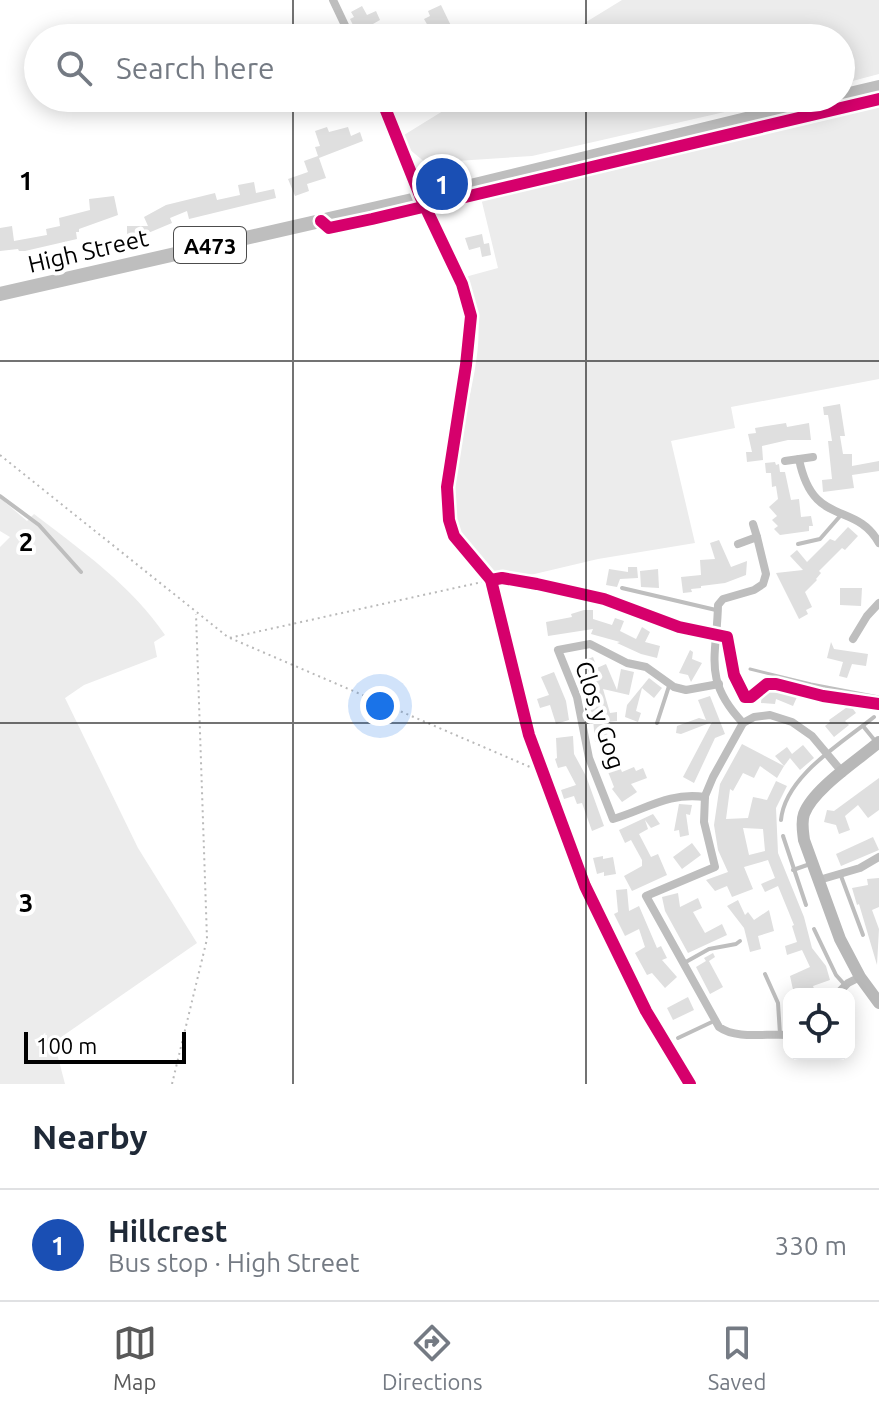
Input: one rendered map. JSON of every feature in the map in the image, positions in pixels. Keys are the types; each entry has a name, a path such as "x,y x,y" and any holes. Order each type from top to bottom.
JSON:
{"main road":[{"path":"855,93 879,87"},
{"name":"A473","path":"421,198 775,112"},
{"name":"High Street","path":"0,294 421,198"}],"street":[{"path":"333,0 344,24"},
{"path":"387,112 421,198 462,284 471,316 447,487 449,520 454,536 491,580 529,735 598,914 646,1011 690,1084"},
{"path":"785,461 813,457"},
{"path":"799,459 811,495 823,505 860,523 878,540"},
{"path":"743,723 734,715 719,684 713,664 714,635 723,599 754,590 763,584 766,574 753,524"},
{"path":"738,544 757,537"},
{"path":"853,639 879,603"},
{"name":"Clos y Gog","path":"705,797 669,797 613,819 589,758 577,697 558,650 590,644 627,663 646,667 670,684 686,690 719,684"},
{"path":"783,1034 737,1036 726,1032 714,1021 646,896 715,867 704,822 705,797 743,723 761,715 779,717 803,728 843,773"},
{"path":"878,743 819,793 803,816 804,840 840,939 860,977 879,1003"},
{"path":"819,880 860,868 879,857"},
{"path":"845,986 860,977"}],"lane":[{"path":"0,496 39,525 81,572"},
{"path":"798,544 820,539 841,515"},
{"path":"622,588 718,611"},
{"path":"657,723 670,684"},
{"path":"781,820 793,788 810,769 874,717"},
{"path":"863,726 878,743"},
{"path":"783,836 806,905"},
{"path":"793,870 813,863"},
{"path":"840,873 863,935"},
{"path":"814,929 836,975 845,986"},
{"path":"682,964 709,949 740,941"},
{"path":"765,974 778,1003 783,1025"},
{"path":"678,1038 714,1021"}],"path":[{"path":"0,455 229,638 541,771"},
{"path":"229,638 502,578 604,599 679,627 714,635"},
{"path":"172,1084 207,939 196,613"}],"shaded area":[{"path":"622,0 879,0 879,74 855,80 855,24 583,24"},
{"path":"879,102 879,379 731,407 735,428 671,441 695,543 598,559 496,583 470,556 458,529 454,500 455,470 478,347 477,313 465,277 498,268 481,198 838,112 855,112 855,108"},
{"path":"441,112 725,112 532,156 426,163 409,149 404,135"},
{"path":"0,498 27,521 34,514 87,555 137,600 165,635 154,642 157,657 84,685 65,698 138,848 197,943 54,1042 65,1084 0,1084 0,547 10,537 0,531"}],"building":[{"path":"441,5 450,24 427,24 424,19 430,16 428,11"},
{"path":"362,6 367,15 376,11 380,20 373,24 352,24 351,12"},
{"path":"327,127 329,132 348,127 351,136 360,132 363,141 319,158 326,178 307,184 309,191 295,196 288,179 308,172 304,161 318,156 315,147 320,146 315,131"},
{"path":"254,182 256,193 274,189 276,198 189,219 187,211 170,218 172,223 141,236 141,241 127,242 127,226 148,226 144,217 166,205 215,193 217,200 240,195 238,185"},
{"path":"114,196 118,215 79,229 77,239 25,251 0,251 0,228 12,226 14,241 47,235 46,229 60,226 59,218 90,210 89,199"},
{"path":"482,234 484,244 489,243 491,255 482,257 480,247 469,250 465,238"},
{"path":"840,404 845,436 840,436 843,454 852,454 852,466 879,461 879,471 852,475 854,488 823,492 822,480 832,479 828,441 832,441 828,415 824,415 823,407"},
{"path":"786,423 787,427 809,423 811,440 788,440 762,446 763,460 747,462 746,452 752,452 748,434 756,433 755,428"},
{"path":"765,463 779,464 780,472 785,472 791,500 799,499 801,517 811,516 813,526 809,526 809,531 780,535 774,529 778,526 772,520 777,516 769,507 778,499 776,486 772,487 771,473 766,473"},
{"path":"848,527 858,536 819,571 817,580 805,592 812,607 806,610 808,614 799,619 776,573 803,570 790,556 797,550 807,562 830,539 835,541"},
{"path":"719,540 731,567 747,561 746,575 683,593 681,577 701,575 700,560 715,559 710,543"},
{"path":"628,567 637,567 638,578 620,579 617,587 606,585 609,569 628,572"},
{"path":"658,569 659,588 641,587 640,571"},
{"path":"840,588 862,588 861,606 840,605"},
{"path":"593,610 593,619 612,625 615,618 624,621 620,631 636,639 642,627 650,632 645,642 660,646 657,658 591,634 593,629 548,636 546,622 572,617 571,614"},
{"path":"831,642 834,649 868,654 866,666 852,664 847,678 839,676 843,662 827,658"},
{"path":"690,650 693,652 692,659 702,663 691,682 688,675 679,673"},
{"path":"593,657 597,668 606,664 617,690 621,669 634,672 629,695 603,689 610,713 617,712 617,721 606,722 608,741 595,742 587,696 597,694 587,668 578,672 575,664"},
{"path":"554,672 566,701 569,720 556,724 550,705 540,708 537,699 549,695 541,677"},
{"path":"649,678 662,688 654,698 642,688 636,711 641,713 638,722 625,717 627,705"},
{"path":"762,692 789,693 797,697 793,706 776,699 775,704 761,703"},
{"path":"710,696 725,734 715,738 694,783 683,777 712,722 681,734 676,733 677,726 699,718 706,720 698,700"},
{"path":"850,705 856,713 845,721 849,725 834,737 825,726"},
{"path":"573,736 574,754 586,776 604,826 592,831 582,803 577,804 574,796 564,799 561,790 576,785 566,766 558,768 556,738"},
{"path":"742,744 784,766 777,778 760,766 754,778 743,773 733,791 730,789 726,819 748,818 753,797 767,800 776,781 787,786 776,808 778,853 804,917 812,948 826,966 830,980 814,988 793,988 790,976 810,967 802,950 787,955 785,946 797,942 794,925 778,886 765,892 761,884 775,878 768,860 744,867 753,889 732,897 727,886 715,891 706,880 728,872 718,850 714,825 720,784","holes":["743,828 763,829 765,851 749,855"]},
{"path":"803,745 814,758 800,770 790,758 784,766 775,756 787,747 792,754"},
{"path":"615,755 622,772 634,767 636,771 643,768 647,778 631,784 637,792 622,802 612,789 614,787 603,759"},
{"path":"879,778 879,810 868,818 858,805 845,816 850,830 839,834 836,825 824,822 827,810 834,811"},
{"path":"679,804 692,805 690,815 686,814 689,835 680,837 679,830 674,831"},
{"path":"653,814 660,824 651,828 645,820 648,829 639,834 651,857 658,854 667,875 632,891 624,876 642,866 642,860 631,840 625,843 619,830"},
{"path":"873,837 879,850 841,866 836,854"},
{"path":"692,843 701,855 682,869 673,857"},
{"path":"603,856 603,859 613,857 616,874 597,874 593,858"},
{"path":"879,878 879,907 872,910 879,929 877,965 852,888 868,885 867,879"},
{"path":"627,889 629,911 639,906 657,948 661,946 667,958 662,960 677,977 665,988 652,973 647,975 635,953 645,947 639,929 625,936 614,914 618,912 616,890"},
{"path":"678,893 680,907 698,898 702,908 693,912 705,933 722,924 727,935 688,953 665,911 662,897"},
{"path":"738,900 745,915 748,912 754,920 769,910 774,931 758,936 761,949 750,952 744,928 727,906"},
{"path":"713,953 715,957 709,961 723,987 710,994 696,967"},
{"path":"688,997 694,1010 673,1020 667,1008"}],"waterway":[{"path":"750,669 879,697"}],"cycle path":[{"path":"855,105 879,99"},
{"path":"387,112 421,198 462,284 471,316 447,487 449,520 454,536 491,580 529,735 585,886 646,1011 690,1084"},
{"path":"321,221 329,228 372,219 824,112"},
{"path":"491,580 502,578 604,599 679,627 727,637 734,675 745,697 751,697 767,684 776,684 823,696 879,704"}],"place":[{"name":"Hillcrest","path":"442,184"}]}
